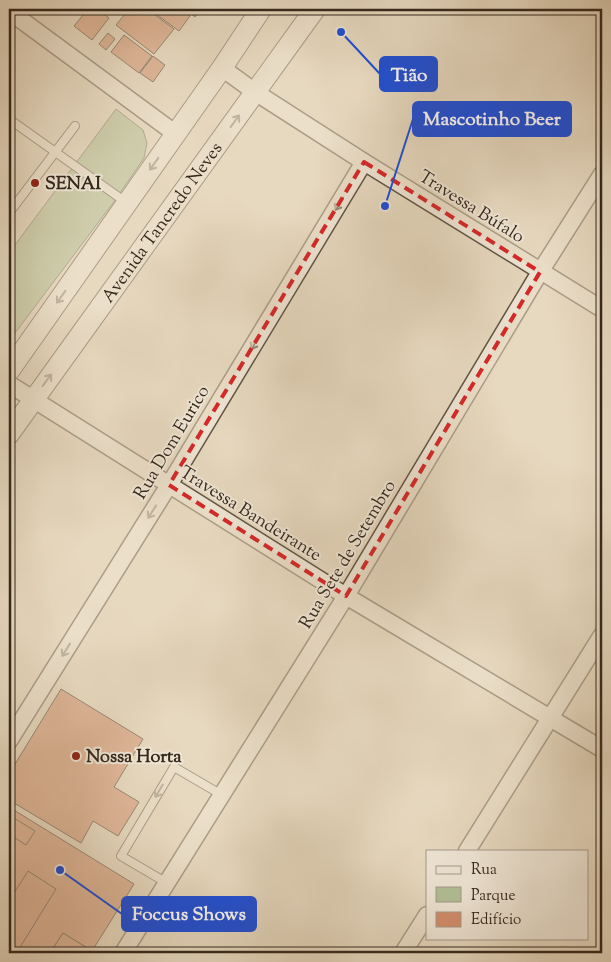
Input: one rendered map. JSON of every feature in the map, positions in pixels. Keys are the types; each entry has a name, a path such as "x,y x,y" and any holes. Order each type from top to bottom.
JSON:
{"street":[{"path":"9,372 222,68 261,9"},
{"name":"Avenida Tancredo Neves","path":"9,434 315,9"},
{"path":"9,11 176,134"},
{"name":"Travessa Búfalo","path":"222,68 255,92 364,162 602,309"},
{"name":"Rua Dom Eurico","path":"9,740 169,485 364,162"},
{"name":"Rua Sete de Setembro","path":"123,953 346,596 540,272 602,174"},
{"name":"Travessa Bandeirante","path":"9,384 346,596 602,749"},
{"path":"469,850 602,635"},
{"path":"403,953 426,917"}],"lane":[{"path":"9,119 127,203"},
{"path":"9,213 75,126"},
{"path":"167,883 121,856 174,767 222,795"}],"highlighted area":[{"path":"364,162 540,272 346,596 169,485"}],"green space":[{"path":"116,109 143,130 147,143 144,158 113,203 9,341 9,253"}],"building":[{"path":"88,9 108,9 104,14 109,18 92,40 74,26"},
{"path":"129,9 147,9 174,29 154,54 116,25"},
{"path":"149,9 180,9 190,16 179,31"},
{"path":"185,9 201,9 195,17"},
{"path":"108,33 115,39 106,50 99,44"},
{"path":"124,35 152,56 139,73 111,52"},
{"path":"153,56 165,65 153,82 140,73"},
{"path":"9,59 12,78 9,91"},
{"name":"Nossa Horta","path":"61,689 143,739 114,787 139,802 118,836 93,821 81,843 9,800 9,774"},
{"path":"9,807 134,884 92,951 63,933 50,953 9,953"},
{"path":"9,815 35,831 26,845 9,834"},
{"path":"28,871 56,889 19,949 9,943 9,901"},
{"path":"63,933 92,951 91,953 50,953"}],"place":[{"name":"Tião","path":"341,32"},
{"name":"SENAI","path":"35,183"},
{"name":"Mascotinho Beer","path":"385,206"},
{"name":"Nossa Horta","path":"76,756"},
{"name":"Foccus Shows","path":"60,870"}]}
